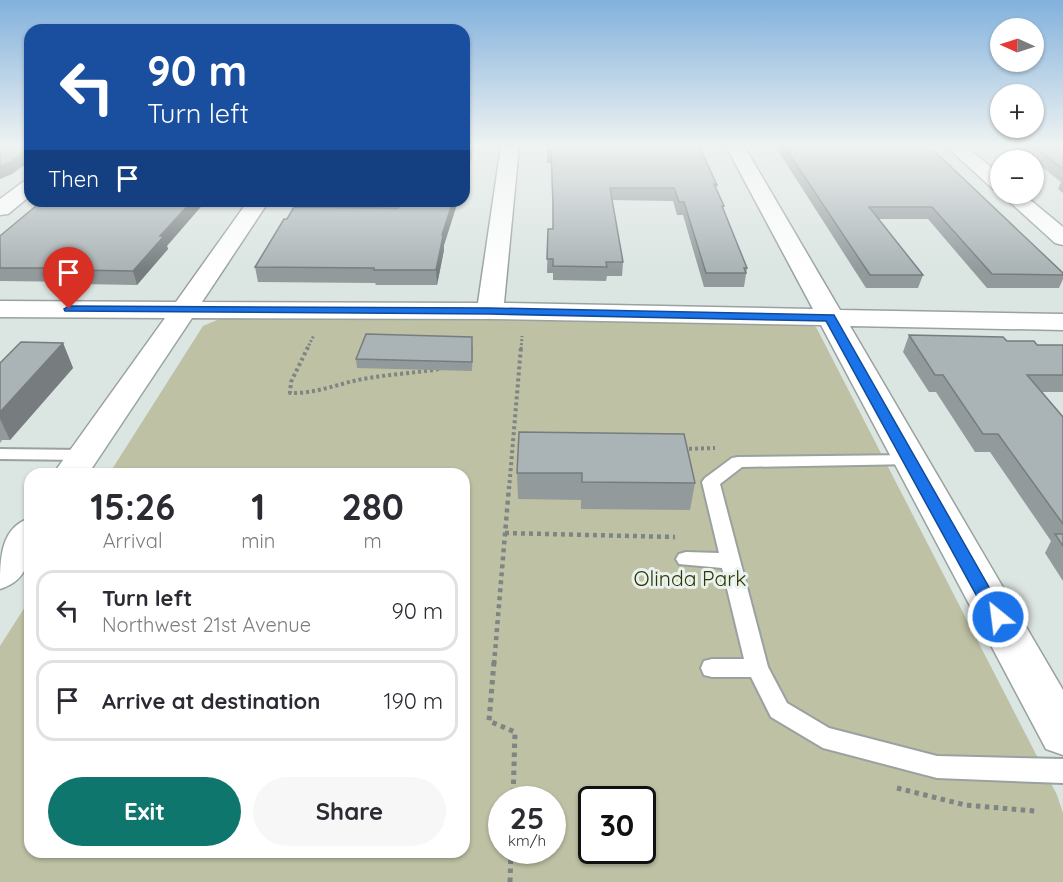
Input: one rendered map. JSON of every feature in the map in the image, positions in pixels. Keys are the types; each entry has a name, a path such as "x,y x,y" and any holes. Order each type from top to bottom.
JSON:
{"street":[{"path":"490,311 505,187"},
{"path":"758,187 1063,734"},
{"path":"0,209 24,191"},
{"path":"1023,204 1063,238"},
{"path":"76,465 256,207"},
{"path":"0,309 490,311 1063,322"},
{"path":"0,574 24,540"}],"lane":[{"path":"0,454 76,465"},
{"path":"910,460 738,462 711,482 757,668 779,710 823,737 937,767 1063,771"},
{"path":"686,559 730,561"},
{"path":"712,669 757,668"}],"path":[{"path":"513,786 515,732 489,721 524,312"},
{"path":"325,334 314,335 291,382 290,393 309,395 368,378 439,369 438,357"},
{"path":"513,338 522,339"},
{"path":"676,449 722,448"},
{"path":"686,449 688,460"},
{"path":"512,452 524,452"},
{"path":"505,533 704,537 709,560"},
{"path":"894,787 924,798 958,804 1035,811"},
{"path":"510,882 511,864"}],"green space":[{"name":"Olinda Park","path":"224,317 802,322 816,327 1057,795 1063,813 1063,882 0,882 0,646 24,608 24,858 470,858 470,468 113,468 203,326"}],"building":[{"path":"552,187 715,187 747,268 744,268 746,273 706,273 684,202 679,202 674,188 610,188 623,262 606,262 607,267 553,266 553,259 547,259 548,229 553,229"},
{"path":"811,187 972,187 1063,273 1063,275 992,274 932,207 869,207 923,275 870,275"},
{"path":"35,207 187,207 133,271 0,268 0,236"},
{"path":"294,207 451,207 442,235 436,270 255,267 284,219 287,219"},
{"path":"366,334 472,337 472,362 356,359"},
{"path":"909,335 1003,337 1007,341 1034,341 1037,345 1063,345 1063,375 1027,375 1063,417 1063,524 998,434 983,434 943,375 935,375"},
{"path":"21,342 63,343 0,412 0,363"},
{"path":"519,432 684,434 695,483 582,482 582,473 517,473"},
{"path":"1055,534 1063,534 1063,546"}],"route":[{"path":"69,309 490,311 830,318 998,617"}]}
